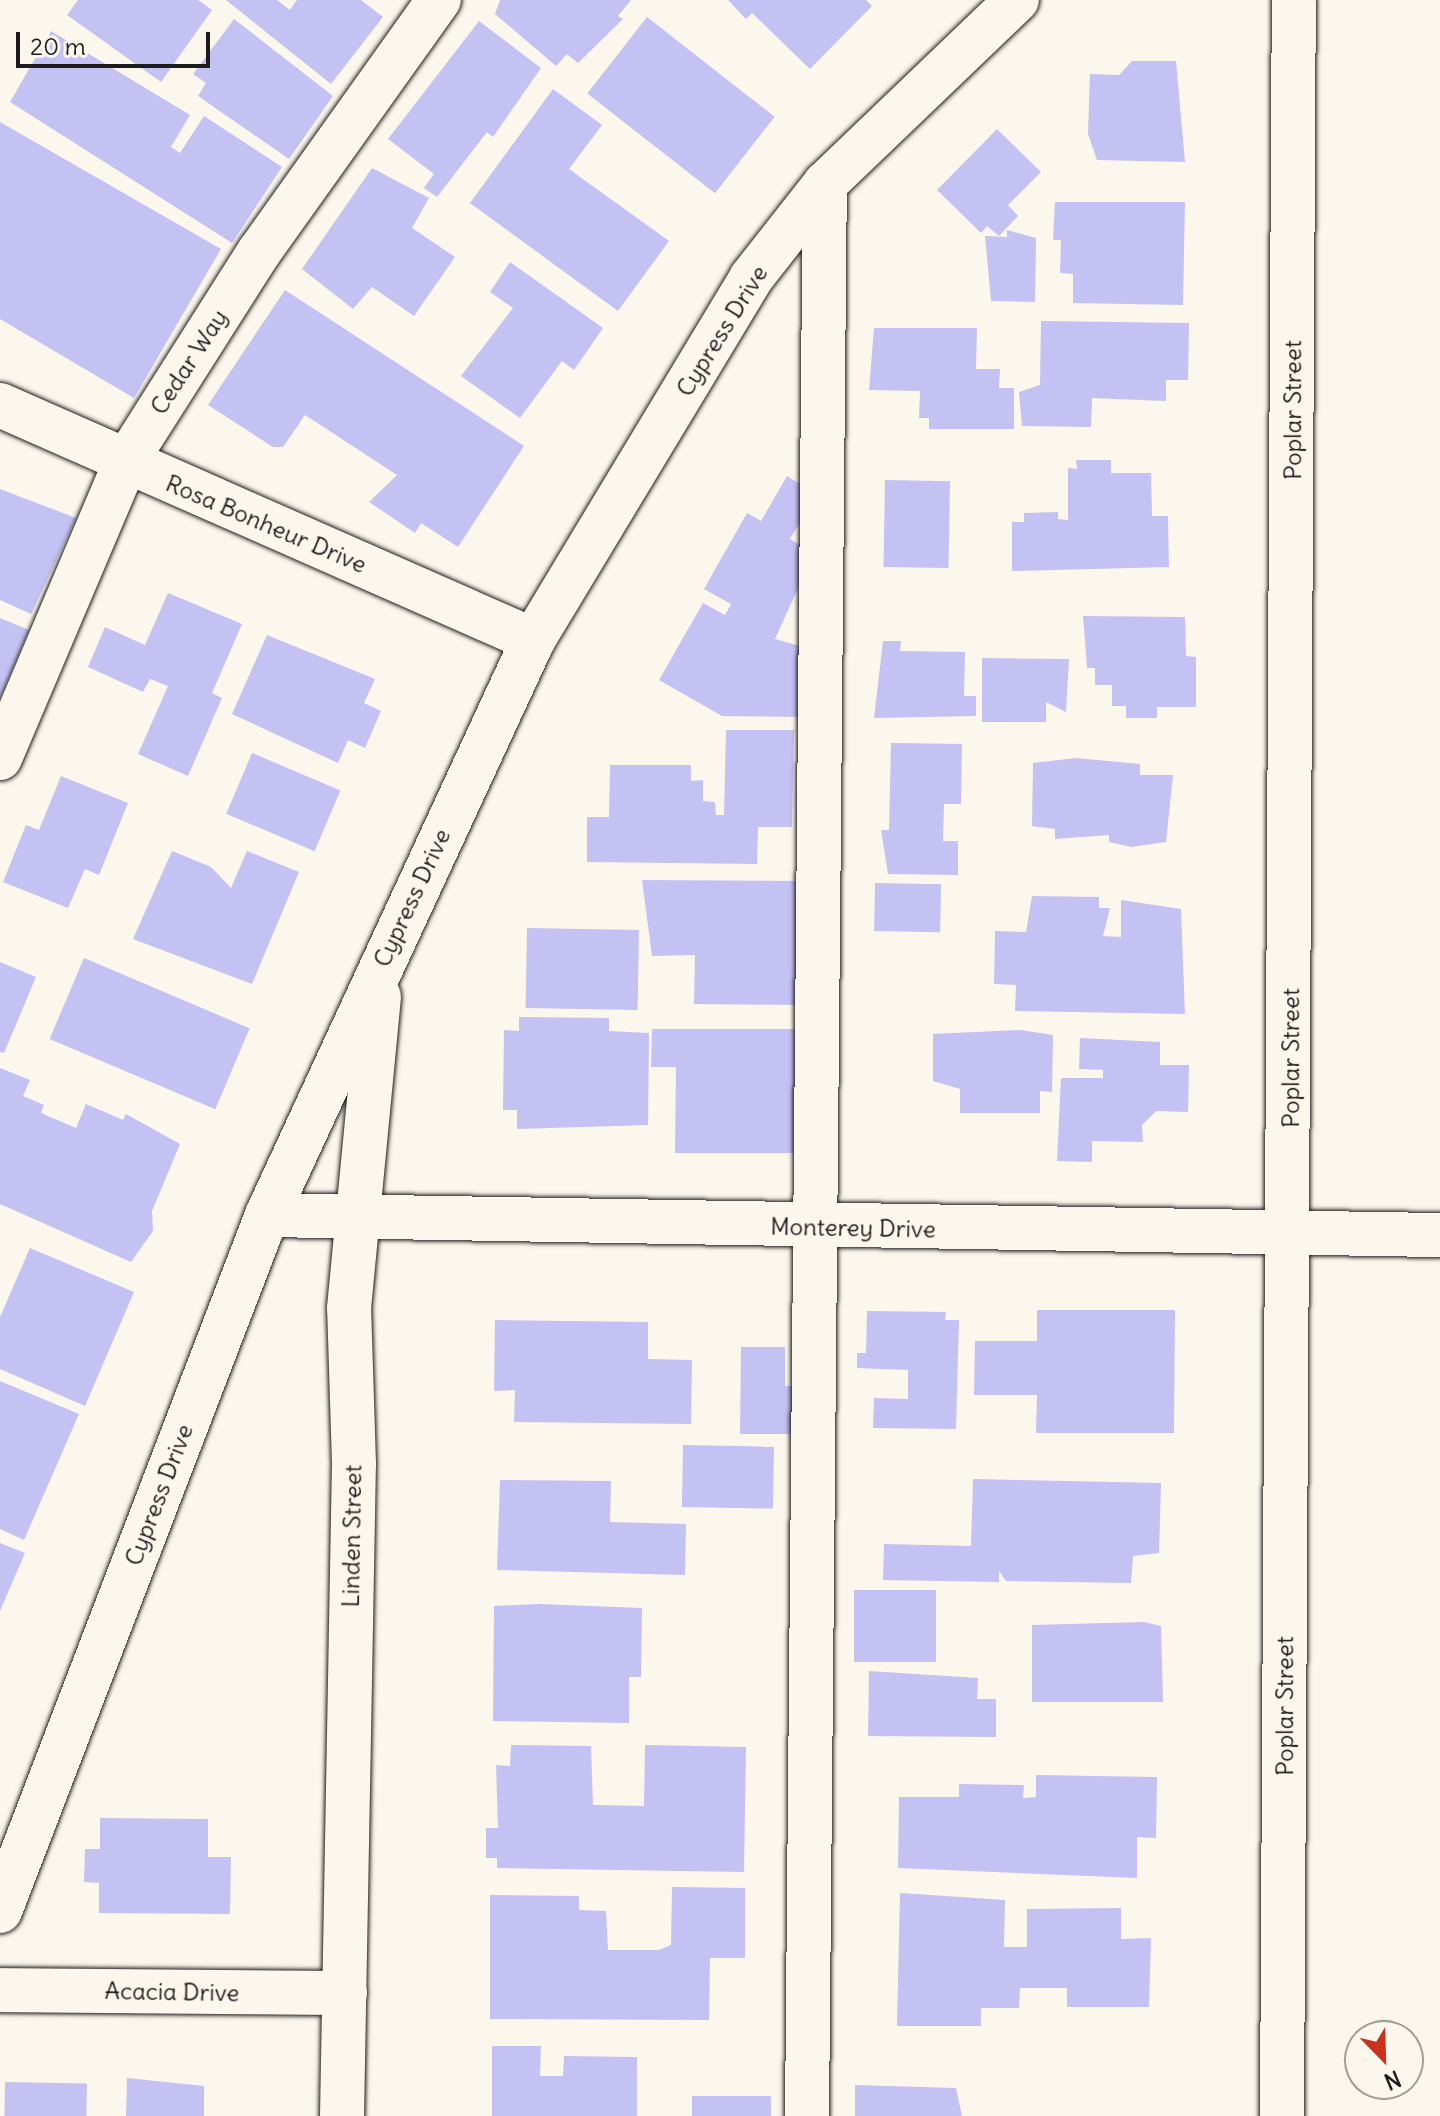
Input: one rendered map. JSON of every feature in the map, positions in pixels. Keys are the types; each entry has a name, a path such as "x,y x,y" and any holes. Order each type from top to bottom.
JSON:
{"street":[{"name":"Cedar Way","path":"0,758 125,463 259,252 439,0"},
{"name":"Cypress Drive","path":"0,1911 267,1215 383,958 533,640 751,278 825,184 1017,0"},
{"name":"Poplar Street","path":"1282,2116 1294,0"},
{"path":"807,2116 825,184"},
{"name":"Rosa Bonheur Drive","path":"0,405 125,463 533,640"},
{"name":"Linden Street","path":"342,2116 355,1221 383,958"},
{"name":"Monterey Drive","path":"267,1215 355,1221 1440,1235"},
{"name":"Acacia Drive","path":"0,1990 345,1993"}],"building":[{"path":"78,0 198,0 212,10 161,82 67,15"},
{"path":"226,0 277,0 290,10 297,0 361,0 383,17 331,84"},
{"path":"500,0 631,0 618,16 623,19 578,63 567,54 556,66 495,14"},
{"path":"728,0 866,0 872,6 810,69 752,13 746,19"},
{"path":"647,17 775,117 715,193 587,93"},
{"path":"234,19 333,96 289,159 198,96 206,83 193,74"},
{"path":"479,21 541,68 493,137 487,132 437,197 424,188 434,174 388,139"},
{"path":"51,31 190,115 171,147 180,153 204,116 282,167 232,243 10,102"},
{"path":"1132,61 1176,61 1185,162 1097,160 1088,134 1090,74 1119,75"},
{"path":"553,89 602,125 569,169 669,241 618,311 470,203"},
{"path":"0,122 221,249 134,398 0,319"},
{"path":"997,129 1041,172 1008,205 1018,216 999,236 987,226 981,233 937,190"},
{"path":"372,168 429,198 412,228 455,257 414,316 372,287 353,309 302,269"},
{"path":"1055,202 1185,202 1183,305 1073,303 1073,274 1060,273 1061,240 1053,240"},
{"path":"1007,230 1036,238 1035,302 991,301 985,236 1007,237"},
{"path":"510,262 603,328 574,370 562,361 520,418 461,376 513,308 490,292"},
{"path":"285,290 524,446 458,547 421,523 415,533 369,502 397,475 305,415 283,447 273,447 208,405"},
{"path":"1041,321 1189,323 1188,380 1166,380 1166,401 1092,398 1091,427 1022,426 1019,392 1040,385"},
{"path":"874,328 977,328 976,369 1000,369 999,388 1014,388 1014,429 929,429 929,418 919,418 920,391 869,390"},
{"path":"1076,460 1111,460 1111,473 1151,473 1152,516 1168,516 1169,567 1012,571 1012,522 1024,522 1024,513 1058,512 1058,519 1068,520 1068,468 1077,469"},
{"path":"787,476 817,494 790,539 814,553 775,639 807,648 806,717 722,716 659,680 703,603 725,615 731,604 704,589 747,513 761,521"},
{"path":"885,480 950,481 948,568 883,567"},
{"path":"0,489 76,518 31,614 0,600"},
{"path":"168,593 242,624 212,693 222,698 188,776 138,754 168,686 150,679 143,692 88,667 105,627 145,645"},
{"path":"1083,616 1185,617 1186,656 1196,657 1196,707 1157,707 1157,718 1126,718 1126,706 1112,706 1112,685 1095,685 1095,668 1087,668"},
{"path":"0,618 29,630 0,697"},
{"path":"267,635 375,679 364,703 381,711 365,748 348,740 338,763 232,714"},
{"path":"883,641 901,641 900,651 965,652 964,696 976,696 976,716 874,718"},
{"path":"982,658 1069,659 1066,712 1046,702 1046,722 982,722"},
{"path":"726,730 794,730 792,827 758,827 757,864 587,862 587,817 609,817 610,765 691,765 691,781 703,780 703,801 715,802 716,815 724,815"},
{"path":"891,743 962,744 961,804 944,804 943,841 958,841 958,875 888,874 881,830 889,830"},
{"path":"252,753 340,791 315,851 226,814"},
{"path":"1076,758 1140,764 1140,775 1173,775 1166,842 1131,847 1109,842 1109,835 1055,839 1055,829 1032,826 1033,763"},
{"path":"61,776 128,803 99,875 85,869 68,908 3,882 26,825 39,830"},
{"path":"172,851 211,867 231,888 247,851 299,872 252,984 133,939"},
{"path":"642,880 803,881 803,1005 694,1004 695,955 652,956"},
{"path":"875,883 941,884 940,932 874,931"},
{"path":"1032,896 1099,897 1099,908 1110,908 1103,936 1121,937 1121,900 1181,909 1185,1014 1015,1011 1016,985 994,984 995,931 1026,932"},
{"path":"527,928 639,930 638,1010 526,1008"},
{"path":"84,958 250,1028 215,1109 50,1039"},
{"path":"0,962 36,977 4,1053 0,1052"},
{"path":"519,1017 609,1018 609,1031 649,1033 648,1125 517,1129 517,1110 503,1110 504,1030 519,1031"},
{"path":"652,1029 803,1029 802,1153 675,1153 676,1067 651,1067"},
{"path":"1020,1030 1053,1035 1052,1092 1040,1091 1040,1113 960,1113 960,1089 933,1081 933,1034"},
{"path":"1080,1038 1160,1042 1160,1065 1189,1065 1188,1112 1156,1111 1142,1125 1143,1142 1092,1141 1092,1162 1057,1161 1061,1078 1103,1078 1103,1070 1079,1069"},
{"path":"0,1068 30,1080 23,1096 44,1105 41,1113 76,1128 86,1104 123,1120 126,1114 180,1144 152,1211 153,1231 131,1262 0,1204"},
{"path":"30,1248 134,1292 85,1406 0,1369 0,1317"},
{"path":"1037,1310 1175,1310 1174,1433 1036,1433 1037,1395 974,1395 975,1341 1037,1341"},
{"path":"867,1311 946,1312 945,1320 959,1320 956,1429 873,1428 874,1398 908,1399 908,1370 857,1368 857,1353 866,1353"},
{"path":"495,1320 648,1322 648,1359 692,1360 691,1424 514,1422 515,1390 494,1391"},
{"path":"741,1347 785,1347 785,1386 806,1386 806,1434 740,1434"},
{"path":"0,1381 79,1414 24,1540 0,1529"},
{"path":"683,1445 774,1447 773,1509 682,1507"},
{"path":"973,1479 1161,1483 1159,1553 1133,1556 1131,1583 1006,1581 999,1571 999,1582 883,1580 884,1544 971,1546"},
{"path":"500,1480 611,1481 610,1522 686,1524 685,1575 497,1570"},
{"path":"0,1543 25,1553 0,1611"},
{"path":"854,1590 936,1590 936,1662 854,1662"},
{"path":"539,1604 642,1608 641,1677 629,1677 629,1723 493,1721 494,1606"},
{"path":"1144,1622 1161,1626 1163,1702 1032,1702 1032,1625"},
{"path":"869,1671 978,1678 977,1699 996,1699 996,1737 868,1736"},
{"path":"511,1745 591,1746 593,1805 644,1806 645,1745 746,1747 744,1872 497,1868 497,1858 486,1858 486,1828 498,1828 496,1765 510,1766"},
{"path":"1036,1775 1157,1777 1156,1838 1137,1837 1137,1878 898,1868 899,1797 959,1797 959,1784 1024,1785 1023,1798 1036,1797"},
{"path":"100,1818 208,1819 208,1857 231,1857 230,1914 99,1913 99,1883 84,1882 85,1849 100,1849"},
{"path":"672,1887 745,1888 745,1958 710,1958 709,2020 490,2019 490,1895 579,1896 579,1910 606,1911 608,1950 659,1950 671,1945"},
{"path":"900,1893 1005,1900 1004,1947 1027,1947 1027,1909 1121,1908 1121,1939 1151,1938 1149,2007 1067,2007 1067,1988 1020,1988 1019,2008 981,2008 981,2026 897,2026"},
{"path":"492,2046 541,2046 540,2076 563,2076 564,2056 637,2057 637,2116 492,2116"},
{"path":"127,2078 204,2086 204,2116 126,2116"},
{"path":"5,2082 87,2083 86,2116 4,2116"},
{"path":"855,2085 956,2088 962,2116 855,2116"},
{"path":"692,2096 771,2096 771,2116 692,2116"}]}
